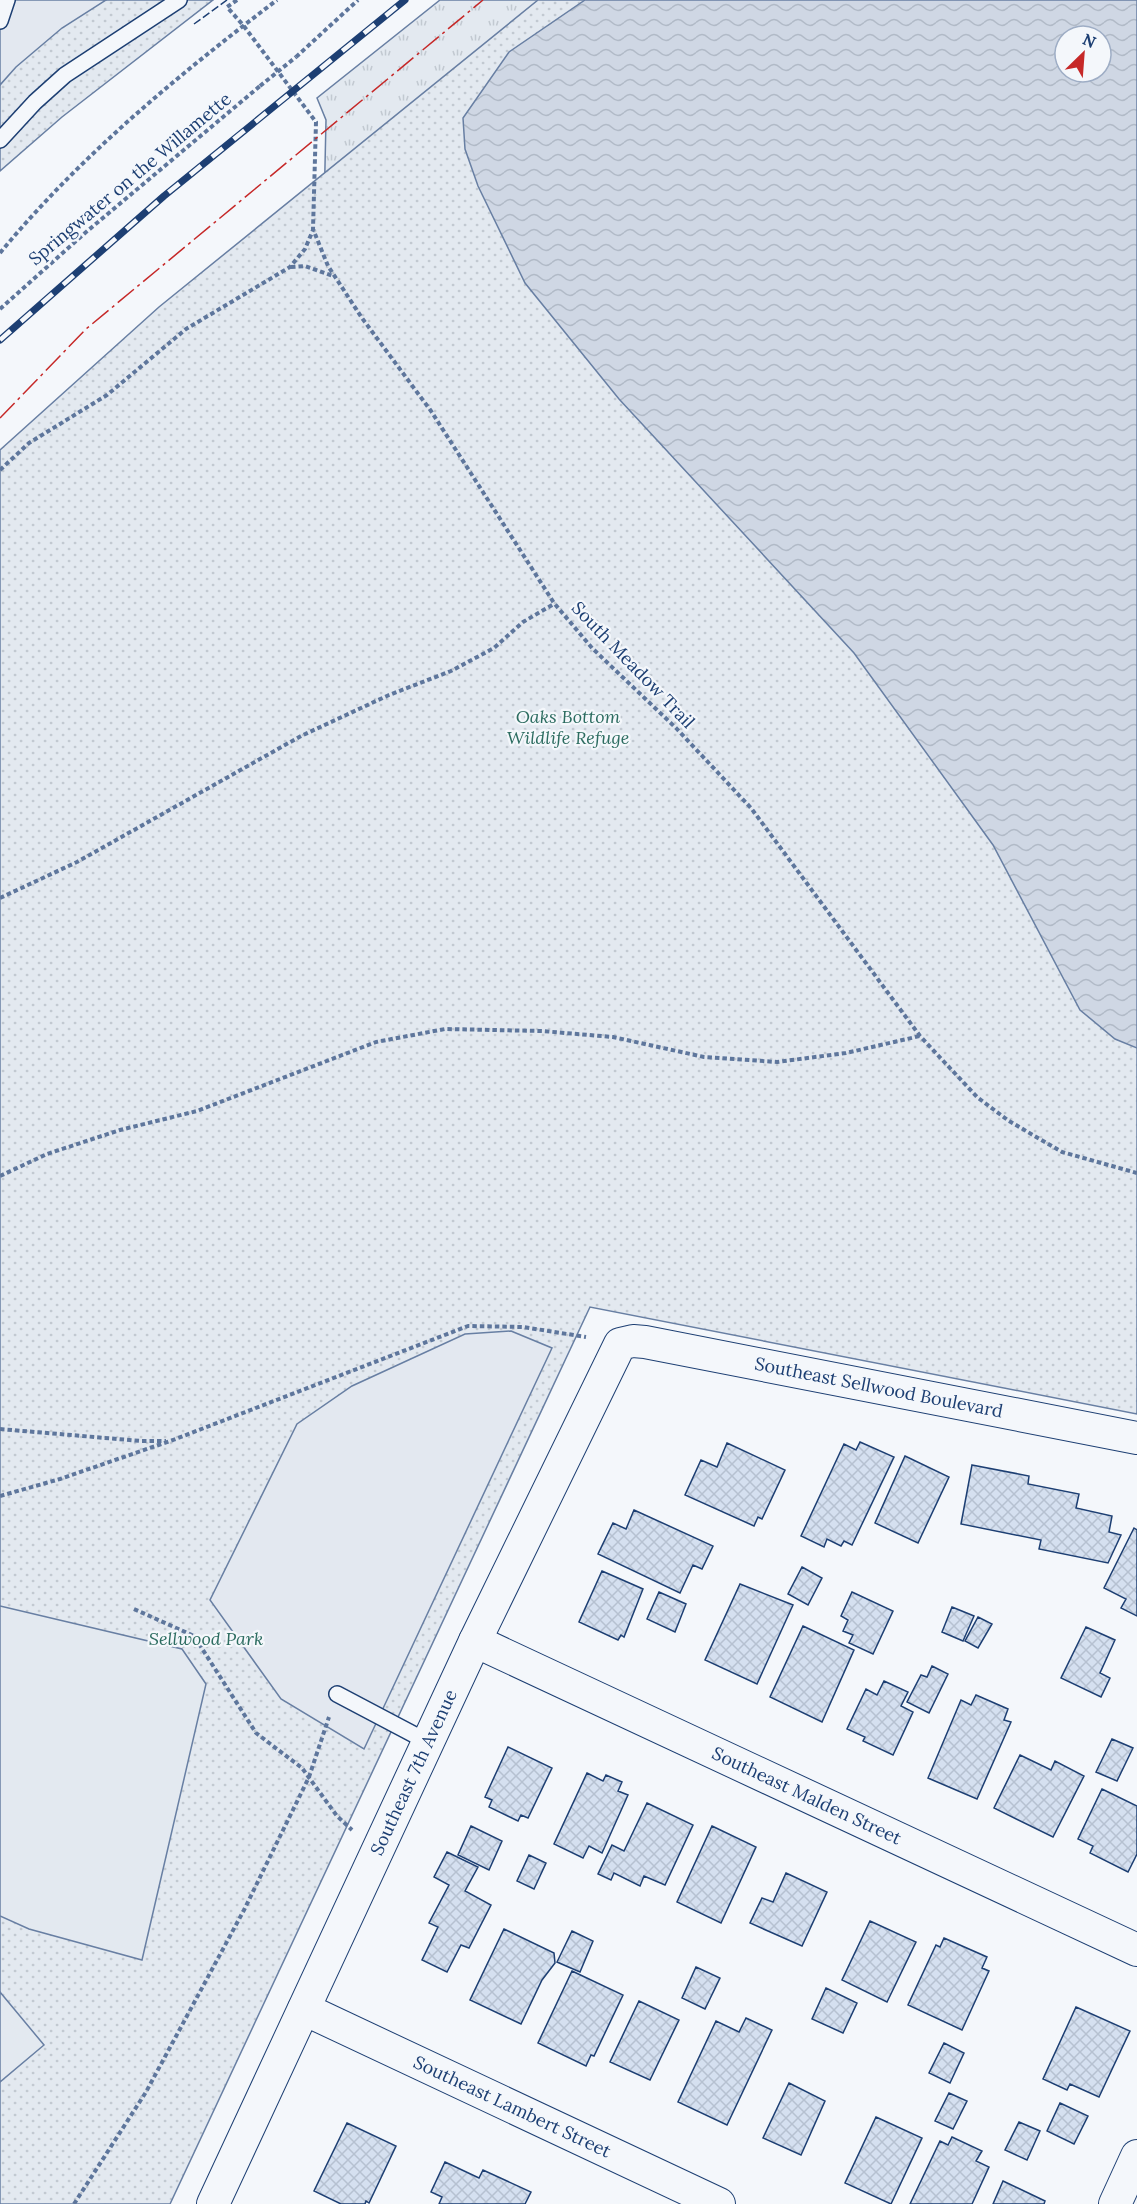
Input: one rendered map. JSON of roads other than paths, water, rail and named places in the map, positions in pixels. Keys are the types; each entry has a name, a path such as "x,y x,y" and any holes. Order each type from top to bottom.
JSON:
{"street":[{"name":"Southeast Sellwood Boulevard","path":"620,1344 633,1341 645,1342 1137,1438"},
{"name":"Southeast 7th Avenue","path":"213,2204 428,1742 620,1344"},
{"name":"Southeast Malden Street","path":"476,1641 1137,1950"},
{"name":"Southeast Lambert Street","path":"304,2009 719,2204"},
{"path":"1115,2204 1137,2156"}],"lane":[{"path":"0,21 7,0"},
{"path":"0,140 35,102 65,75 179,0"},
{"path":"337,1694 428,1742"}],"water":[{"path":"585,0 1137,0 1137,1048 1115,1039 1080,1010 993,845 854,653 619,399 525,283 478,186 465,149 463,118 509,52"}],"railway":[{"path":"0,340 164,196 405,0"}],"park label":[{"name":"Oaks Bottom Wildlife Refuge","path":"568,727"},
{"name":"Sellwood Park","path":"206,1639"}]}
